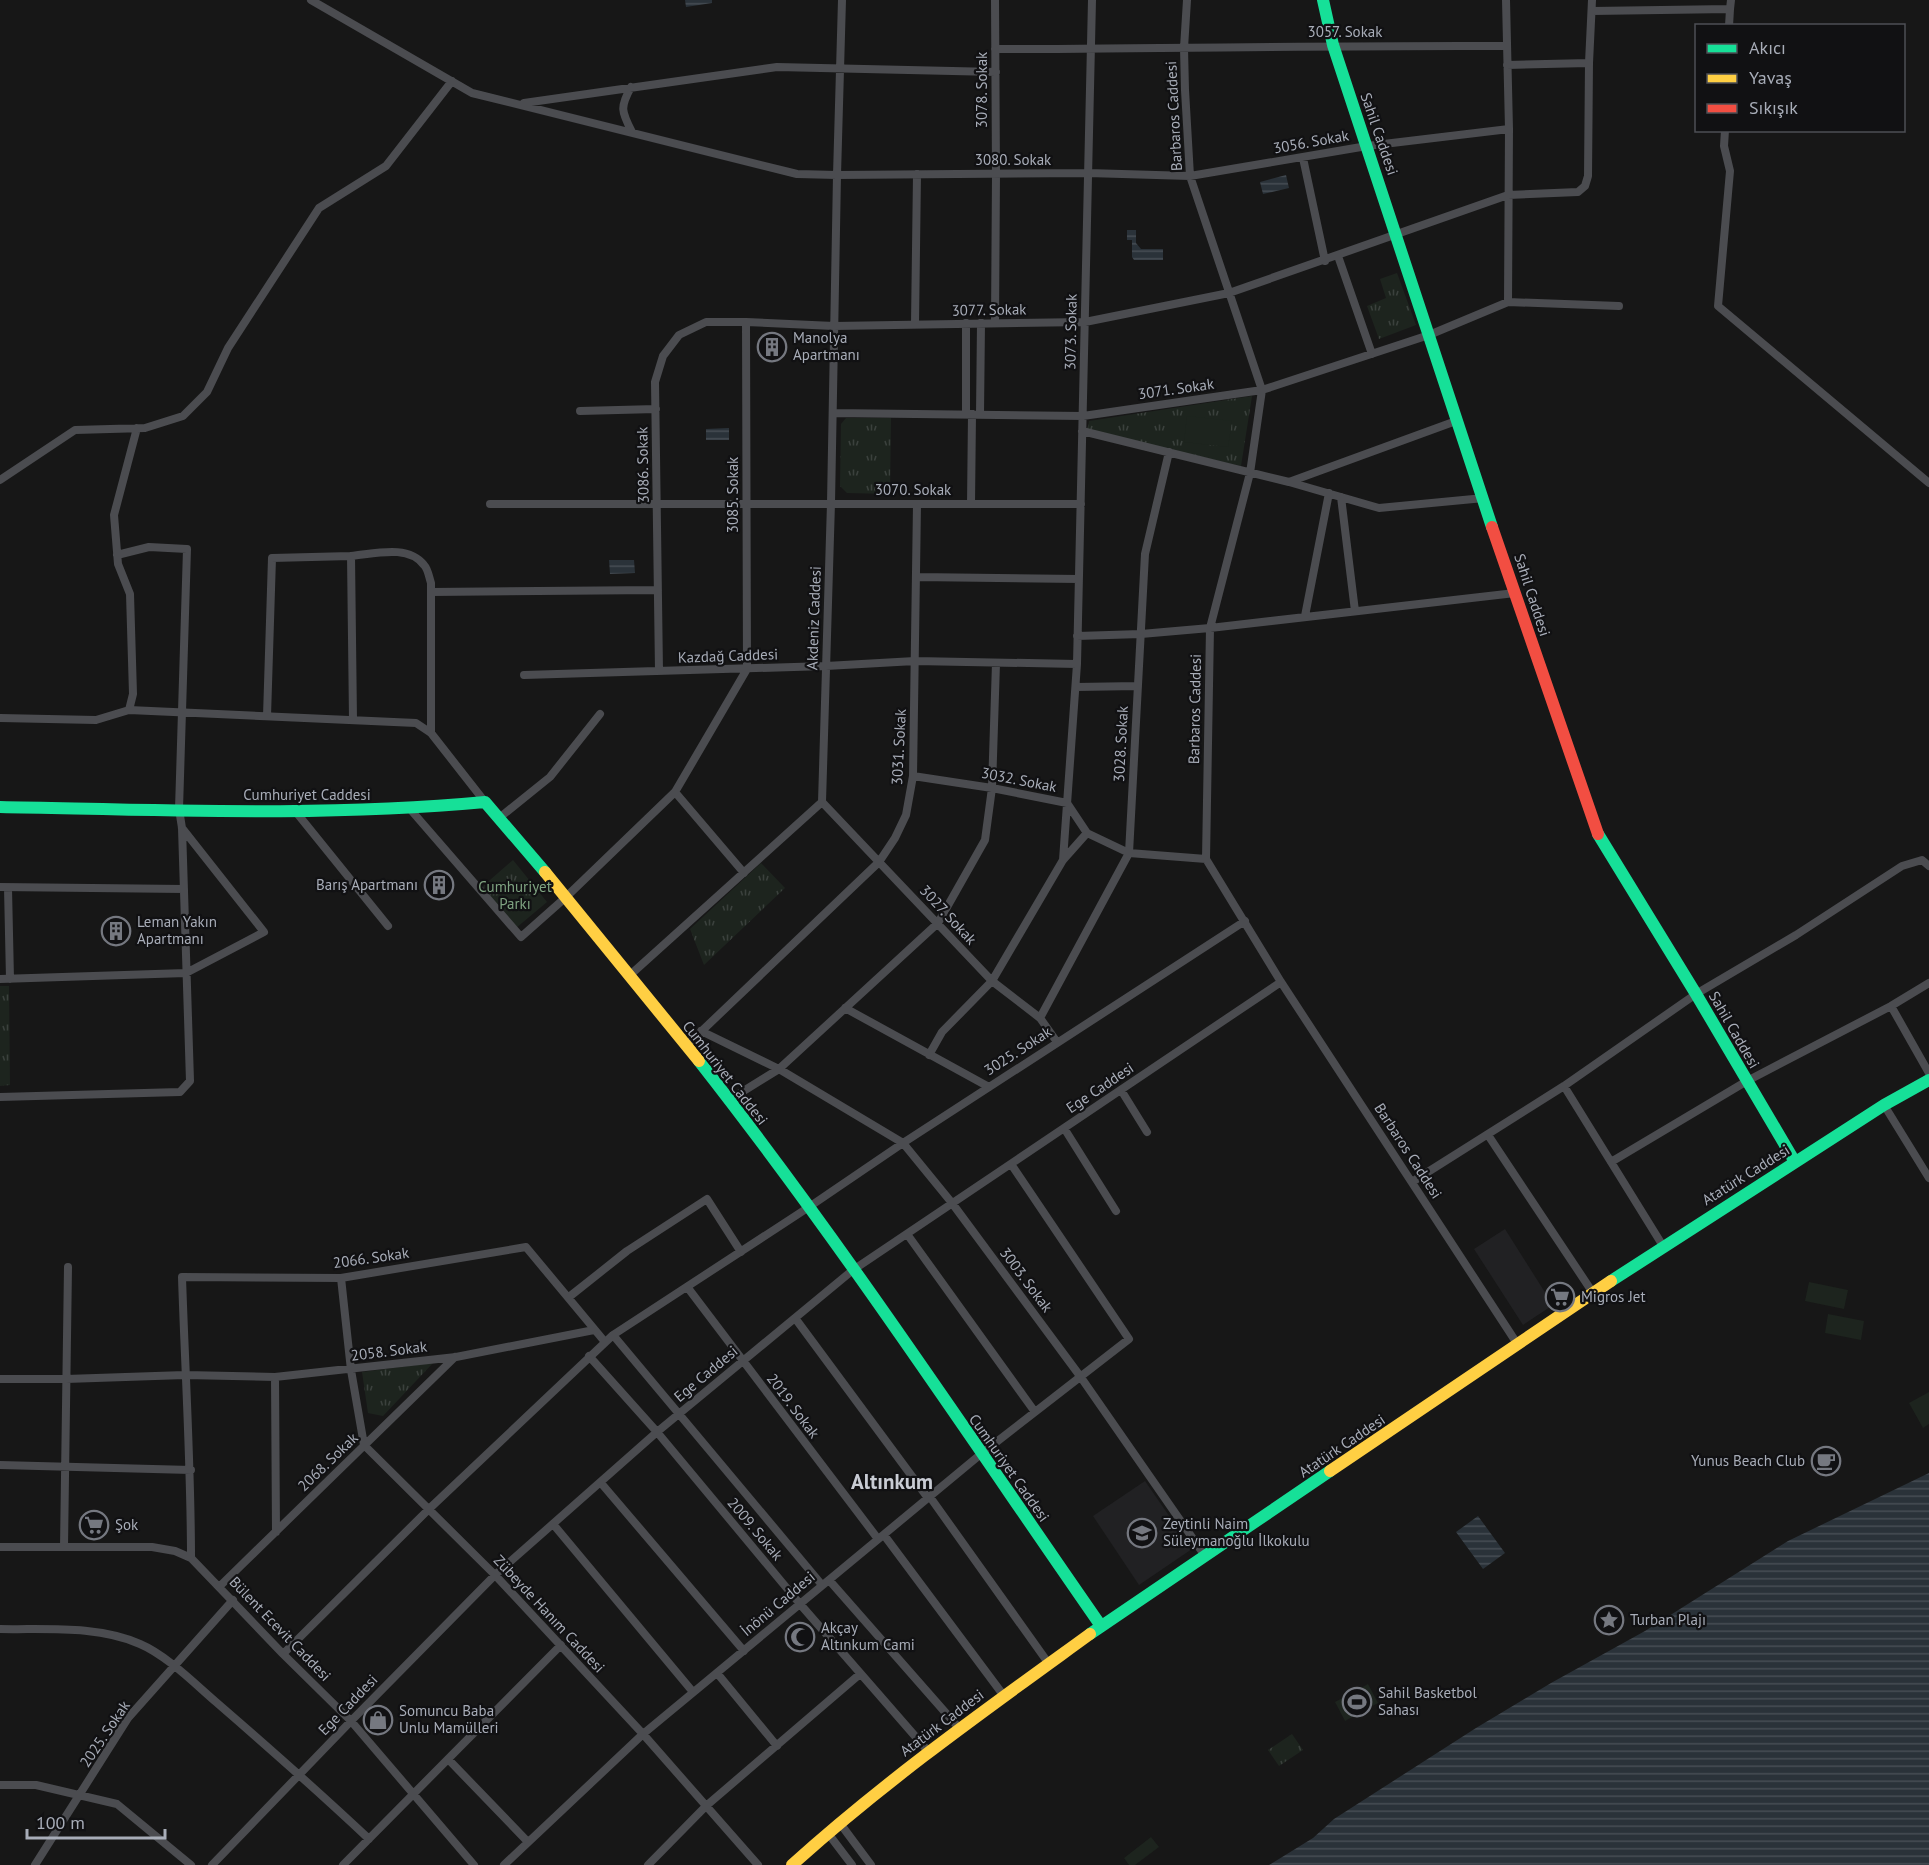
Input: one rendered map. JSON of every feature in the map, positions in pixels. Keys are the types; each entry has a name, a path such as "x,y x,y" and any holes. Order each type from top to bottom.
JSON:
{"street":[{"name":"3080. Sokak","path":"311,0 472,93 797,174 1088,173 1190,176"},
{"name":"Akdeniz Caddesi","path":"822,802 842,0"},
{"name":"3078. Sokak","path":"995,0 995,323"},
{"name":"3073. Sokak","path":"1063,860 1077,664 1092,0"},
{"name":"Barbaros Caddesi","path":"1186,0 1184,48 1190,176 1262,390 1250,473 1210,628 1206,860 1281,982 1518,1346"},
{"name":"Sahil Caddesi","path":"1323,0 1333,45 1456,421 1596,831 1795,1162"},
{"path":"1506,0 1509,129 1508,302 1618,306"},
{"path":"1507,65 1589,63 1592,0"},
{"path":"1592,11 1730,4 1729,24"},
{"name":"3057. Sokak","path":"995,49 1333,45 1507,46"},
{"name":"3077. Sokak","path":"746,321 834,326 1085,322 1229,293 1509,195 1573,193 1585,186 1588,176 1589,63"},
{"path":"517,104 777,67 996,72"},
{"path":"0,480 75,430 145,428 183,416 207,392 228,348 319,208 386,166 452,81"},
{"path":"631,87 623,102 623,115 632,132"},
{"name":"3056. Sokak","path":"1190,176 1367,147 1509,129"},
{"path":"1725,132 1724,146 1730,171 1718,306 1929,483"},
{"path":"1303,158 1325,261"},
{"path":"915,324 917,174"},
{"path":"1338,256 1372,354"},
{"name":"3071. Sokak","path":"833,413 1083,416 1262,390 1429,335 1508,302"},
{"name":"3086. Sokak","path":"659,671 656,382 663,356 679,335 706,322 746,321"},
{"name":"3085. Sokak","path":"746,321 747,669"},
{"path":"966,323 972,414 971,504"},
{"path":"972,414 981,323"},
{"path":"580,411 656,409"},
{"path":"1289,482 1456,421"},
{"path":"129,710 133,694 130,594 118,564 114,515 137,428"},
{"path":"1082,431 1289,482 1379,508 1484,498"},
{"name":"3028. Sokak","path":"1040,1018 1129,853 1145,554 1168,452"},
{"path":"1305,616 1329,494"},
{"path":"1341,497 1356,611"},
{"name":"3070. Sokak","path":"490,504 1081,504"},
{"name":"3031. Sokak","path":"686,1046 879,862 895,838 906,815 913,776 917,504"},
{"path":"0,1097 180,1092 190,1081 182,828 179,810 187,549 149,547 117,555"},
{"path":"267,716 272,558 400,552 414,555 426,566 431,583 431,733"},
{"path":"351,556 353,720"},
{"path":"916,578 1079,579"},
{"path":"431,592 658,590"},
{"path":"1077,636 1141,634 1210,628 1515,593"},
{"name":"Kazdağ Caddesi","path":"524,675 747,669 915,661 1077,664"},
{"path":"729,1100 779,1069 938,923 985,840 992,788 996,663"},
{"path":"410,809 521,937 675,792 747,669"},
{"path":"1076,687 1138,686"},
{"path":"0,718 96,720 129,710 416,723 431,733 485,802"},
{"path":"499,818 550,777 600,714"},
{"name":"3032. Sokak","path":"913,776 1068,803 1087,833"},
{"path":"675,792 744,873"},
{"name":"Cumhuriyet Caddesi","path":"0,807 296,812 410,809 485,802 729,1100 853,1270 1101,1626"},
{"path":"629,976 822,802"},
{"name":"3027. Sokak","path":"822,802 992,981 1040,1018 1057,1042"},
{"path":"296,812 388,926"},
{"path":"0,979 186,973 264,932 182,828"},
{"path":"929,1055 942,1032 992,981 1063,860 1087,833 1129,853 1206,860"},
{"path":"1412,1182 1564,1086 1696,994 1796,935 1902,866 1922,860 1929,866"},
{"path":"10,979 4,887 184,889"},
{"name":"3025. Sokak","path":"283,1654 429,1509 613,1335 688,1288 1057,1042 1245,921"},
{"name":"Ege Caddesi","path":"212,1865 495,1575 657,1432 853,1270 1281,982"},
{"path":"1611,1162 1747,1082 1891,1006 1929,983"},
{"path":"1891,1006 1929,1072"},
{"path":"845,1008 989,1087"},
{"name":"3003. Sokak","path":"701,1031 779,1069 903,1143 952,1203 1080,1376 1205,1556"},
{"name":"Atatürk Caddesi","path":"792,1865 827,1832 928,1751 1101,1626 1663,1246 1884,1105 1929,1080"},
{"path":"1564,1086 1663,1246"},
{"path":"1121,1089 1147,1132"},
{"path":"1884,1105 1928,1174"},
{"path":"1064,1128 1116,1211"},
{"path":"1488,1135 1593,1293"},
{"name":"İnönü Caddesi","path":"504,1865 643,1734 981,1454 1129,1339 1011,1164"},
{"path":"605,1342 569,1297 627,1251 707,1199 741,1252"},
{"path":"908,1234 1035,1412"},
{"name":"2066. Sokak","path":"185,1375 182,1277 342,1278 526,1247 569,1297"},
{"path":"64,1547 68,1267"},
{"path":"342,1278 351,1370 364,1445"},
{"name":"2019. Sokak","path":"688,1288 743,1362 1005,1695"},
{"path":"795,1318 929,1497 1049,1664"},
{"name":"2058. Sokak","path":"0,1378 66,1379 185,1375 275,1377 456,1357 594,1330"},
{"path":"613,1335 825,1583 959,1728"},
{"name":"2009. Sokak","path":"589,1356 657,1432 800,1604 928,1751"},
{"name":"2068. Sokak","path":"220,1586 456,1357"},
{"path":"185,1375 191,1470 192,1558"},
{"path":"275,1377 276,1532"},
{"name":"Zübeyde Hanım Caddesi","path":"364,1445 495,1575 561,1645 758,1865"},
{"path":"0,1465 191,1470"},
{"path":"601,1483 744,1651"},
{"path":"553,1524 693,1692"},
{"name":"Bülent Ecevit Caddesi","path":"0,1547 152,1547 175,1551 192,1558 283,1654 351,1721 473,1865"},
{"name":"2025. Sokak","path":"35,1865 128,1718 233,1600"},
{"path":"0,1629 83,1631 113,1635 141,1644 174,1666 300,1774 369,1839"},
{"path":"343,1865 561,1645"},
{"path":"717,1673 777,1746"},
{"path":"648,1865 706,1806 860,1674"},
{"path":"448,1759 527,1841"},
{"path":"0,1785 36,1785 117,1804 191,1865"},
{"path":"839,1822 871,1865"},
{"path":"827,1832 852,1865"}],"shaded area":[{"path":"685,0 712,0 712,3 686,7"},
{"path":"1286,175 1289,188 1263,194 1260,182"},
{"path":"1127,230 1136,230 1136,243 1141,249 1163,249 1163,260 1134,260 1132,240 1127,240"},
{"path":"729,428 729,440 706,440 706,429"},
{"path":"609,560 634,560 635,573 610,574"},
{"path":"1505,1229 1553,1305 1523,1325 1474,1249"},
{"path":"1929,1473 1929,1865 1269,1865 1313,1838 1334,1819 1476,1728 1645,1631 1788,1541"},
{"name":"Zeytinli Naim Süleymanoğlu İlkokulu","path":"1145,1481 1192,1549 1139,1585 1093,1516"},
{"path":"1478,1516 1505,1553 1483,1569 1456,1532"}],"green space":[{"path":"1397,273 1416,325 1379,339 1367,306 1386,298 1380,279"},
{"path":"1252,396 1241,466 1087,431 1089,421"},
{"path":"1187,416 1232,421 1228,447 1184,442"},
{"path":"846,418 891,418 890,494 847,493 840,486 841,424"},
{"name":"Cumhuriyet Parkı","path":"513,860 547,902 516,928 482,887"},
{"path":"761,863 785,888 704,965 690,929"},
{"path":"0,986 9,986 10,1085 0,1086"},
{"path":"1809,1282 1848,1290 1844,1309 1805,1301"},
{"path":"1828,1314 1864,1321 1861,1340 1825,1333"},
{"path":"433,1363 383,1416 368,1413 362,1372"},
{"path":"1929,1392 1929,1424 1923,1428 1909,1403"},
{"name":"Sahil Basketbol Sahası","path":"1368,1684 1378,1703 1345,1721 1335,1702"},
{"path":"1292,1734 1303,1750 1279,1766 1268,1750"},
{"path":"1151,1837 1159,1847 1135,1865 1129,1865 1124,1858"}],"traffic: fast":[{"path":"1323,0 1333,45 1492,527"},
{"path":"0,807 304,811 425,807 485,802 545,872"},
{"path":"1598,834 1795,1162"},
{"path":"699,1061 804,1199 1101,1626"},
{"path":"1611,1281 1884,1105 1929,1080"},
{"path":"1090,1634 1330,1471"}],"traffic: slow":[{"path":"545,872 699,1061"},
{"path":"1330,1471 1611,1281"},
{"path":"792,1865 901,1774 1090,1634"}],"traffic: jam":[{"path":"1492,527 1598,834"}],"place":[{"name":"Manolya Apartmanı","path":"772,347"},
{"name":"Barış Apartmanı","path":"439,885"},
{"name":"Leman Yakın Apartmanı","path":"116,931"},
{"name":"Migros Jet","path":"1560,1297"},
{"name":"Yunus Beach Club","path":"1826,1461"},
{"name":"Şok","path":"94,1525"},
{"name":"Zeytinli Naim Süleymanoğlu İlkokulu","path":"1142,1533"},
{"name":"Turban Plajı","path":"1609,1620"},
{"name":"Akçay Altınkum Cami","path":"800,1637"},
{"name":"Sahil Basketbol Sahası","path":"1357,1702"},
{"name":"Somuncu Baba Unlu Mamülleri","path":"378,1720"}],"district":[{"name":"Altınkum","path":"892,1482"}]}
